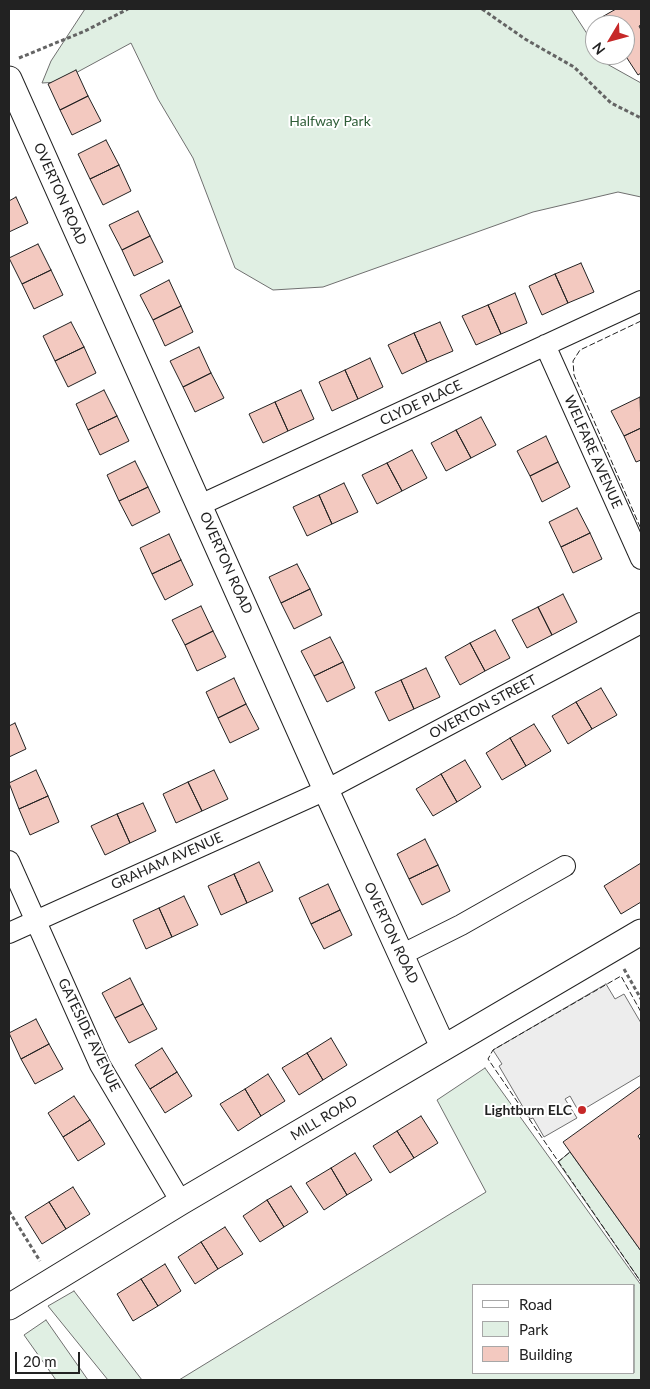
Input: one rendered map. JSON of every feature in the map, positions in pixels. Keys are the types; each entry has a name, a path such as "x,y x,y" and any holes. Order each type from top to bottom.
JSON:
{"street":[{"name":"OVERTON ROAD","path":"13,69 200,505 326,790 443,1047"},
{"name":"CLYDE PLACE","path":"200,505 641,300"},
{"name":"WELFARE AVENUE","path":"546,345 641,559"},
{"name":"OVERTON STREET","path":"326,790 641,624"},
{"name":"GRAHAM AVENUE","path":"9,933 326,790"},
{"name":"GATESIDE AVENUE","path":"9,861 100,1065 181,1202"},
{"path":"401,954 462,926 565,866"},
{"name":"MILL ROAD","path":"9,1307 181,1202 641,932"}],"path":[{"path":"13,69 128,9"},
{"path":"482,9 525,39 574,67 611,104 641,118"},
{"path":"612,949 641,999"},
{"path":"9,1211 52,1281"}],"green space":[{"name":"Halfway Park","path":"85,9 571,9 585,31 585,65 609,65 641,83 641,197 618,192 533,212 323,287 273,290 235,268 193,158 158,99 131,43 59,82 42,83 51,61"},
{"path":"485,1068 641,1285 641,1380 179,1380 486,1192 437,1100"},
{"path":"570,1152 641,1251 641,1282 558,1162"},
{"path":"74,1291 142,1380 108,1380 48,1306"},
{"path":"46,1320 88,1380 56,1380 24,1335"}],"shaded area":[{"path":"606,984 615,999 624,994 641,1023 641,1075 579,1112 570,1096 565,1099 577,1118 544,1137 533,1118 530,1119 499,1066 502,1064 493,1050"}],"building":[{"path":"616,9 641,9 641,25 639,26 641,30 641,73 638,75 632,65 635,65 635,15 606,15"},
{"path":"76,70 88,96 60,110 48,84"},
{"path":"88,96 101,121 72,135 60,110"},
{"path":"106,140 119,165 90,179 78,154"},
{"path":"119,165 131,191 103,205 90,179"},
{"path":"16,197 28,223 9,232 9,201"},
{"path":"138,211 150,236 122,250 109,225"},
{"path":"150,236 163,262 134,276 122,250"},
{"path":"38,244 51,270 22,284 9,258"},
{"path":"581,263 594,292 568,303 555,274"},
{"path":"51,270 63,295 34,309 22,284"},
{"path":"555,274 568,303 542,315 529,286"},
{"path":"169,280 181,306 153,320 140,295"},
{"path":"515,293 527,323 501,334 488,305"},
{"path":"488,305 501,334 476,345 462,316"},
{"path":"181,306 193,332 165,346 153,320"},
{"path":"71,322 84,347 55,361 43,336"},
{"path":"440,322 453,351 427,362 414,333"},
{"path":"414,333 427,362 402,374 388,345"},
{"path":"84,347 96,373 68,387 55,361"},
{"path":"199,347 211,373 183,387 170,361"},
{"path":"370,358 383,387 358,399 345,370"},
{"path":"345,370 358,399 332,411 319,382"},
{"path":"211,373 224,398 195,412 183,387"},
{"path":"104,390 117,416 88,430 76,404"},
{"path":"301,390 314,419 288,431 275,402"},
{"path":"640,397 641,428 624,436 611,411"},
{"path":"275,402 288,431 263,443 249,414"},
{"path":"117,416 129,441 100,455 88,430"},
{"path":"481,417 496,445 471,458 456,430"},
{"path":"641,428 641,460 636,462 624,436"},
{"path":"456,430 471,458 446,471 431,443"},
{"path":"546,436 558,462 530,476 517,451"},
{"path":"412,450 427,478 402,491 387,463"},
{"path":"135,461 148,487 119,501 107,475"},
{"path":"558,462 570,487 542,502 530,476"},
{"path":"387,463 402,491 377,504 362,475"},
{"path":"344,483 358,512 332,524 319,495"},
{"path":"148,487 160,512 132,526 119,501"},
{"path":"319,495 332,524 307,536 293,507"},
{"path":"577,508 590,533 561,547 549,522"},
{"path":"590,533 602,559 573,573 561,547"},
{"path":"169,534 181,560 152,574 140,548"},
{"path":"181,560 193,585 165,600 152,574"},
{"path":"297,564 310,589 281,603 269,577"},
{"path":"310,589 322,615 294,629 281,603"},
{"path":"563,594 577,622 552,635 538,607"},
{"path":"201,606 213,631 185,645 172,620"},
{"path":"538,607 552,635 527,648 512,620"},
{"path":"495,630 510,658 485,671 470,643"},
{"path":"213,631 226,657 197,671 185,645"},
{"path":"330,637 343,662 314,676 301,651"},
{"path":"470,643 485,671 460,685 445,657"},
{"path":"343,662 355,688 327,702 314,676"},
{"path":"426,668 440,697 414,709 401,680"},
{"path":"234,678 246,704 218,718 206,692"},
{"path":"401,680 414,709 389,721 375,692"},
{"path":"601,688 617,715 592,729 576,702"},
{"path":"576,702 592,729 568,744 552,716"},
{"path":"246,704 259,729 230,743 218,718"},
{"path":"15,723 26,749 9,757 9,726"},
{"path":"534,724 551,751 526,766 510,738"},
{"path":"510,738 526,766 502,780 486,753"},
{"path":"465,760 481,787 457,802 441,774"},
{"path":"36,770 48,796 19,809 9,783"},
{"path":"214,770 228,799 202,811 188,782"},
{"path":"441,774 457,802 433,816 416,789"},
{"path":"188,782 202,811 176,823 163,794"},
{"path":"48,796 59,822 30,835 19,809"},
{"path":"143,803 156,831 130,843 117,814"},
{"path":"117,814 130,843 105,855 91,826"},
{"path":"425,839 438,865 409,879 397,854"},
{"path":"259,862 273,891 247,903 234,874"},
{"path":"641,863 641,902 621,914 604,886"},
{"path":"438,865 450,891 422,905 409,879"},
{"path":"234,874 247,903 221,915 208,886"},
{"path":"328,884 340,910 311,924 299,898"},
{"path":"184,896 198,925 172,937 159,908"},
{"path":"159,908 172,937 146,949 133,920"},
{"path":"340,910 352,935 324,949 311,924"},
{"path":"130,978 143,1004 115,1018 102,993"},
{"path":"143,1004 157,1029 129,1043 115,1018"},
{"path":"36,1019 49,1044 21,1059 9,1033"},
{"path":"331,1038 347,1065 323,1080 307,1053"},
{"path":"49,1044 63,1069 35,1084 21,1059"},
{"path":"162,1048 177,1072 150,1089 135,1065"},
{"path":"307,1053 323,1080 299,1095 282,1068"},
{"path":"177,1072 192,1096 165,1113 150,1089"},
{"path":"268,1074 285,1101 261,1116 245,1089"},
{"path":"641,1086 641,1133 638,1136 641,1141 641,1251 563,1142"},
{"path":"245,1089 261,1116 238,1131 220,1104"},
{"path":"74,1096 90,1120 63,1137 48,1113"},
{"path":"421,1116 438,1143 414,1158 397,1131"},
{"path":"90,1120 105,1144 78,1161 63,1137"},
{"path":"397,1131 414,1158 390,1173 373,1146"},
{"path":"355,1153 372,1180 347,1195 331,1168"},
{"path":"331,1168 347,1195 324,1210 306,1183"},
{"path":"291,1186 308,1212 284,1227 267,1200"},
{"path":"73,1187 90,1214 66,1229 49,1202"},
{"path":"267,1200 284,1227 260,1242 243,1216"},
{"path":"49,1202 66,1229 42,1244 25,1217"},
{"path":"225,1227 243,1254 218,1269 201,1242"},
{"path":"201,1242 218,1269 195,1284 178,1257"},
{"path":"165,1264 181,1291 158,1306 141,1279"},
{"path":"141,1279 158,1306 133,1321 117,1294"}],"fence":[{"path":"641,321 580,350 573,361 574,375 641,529"},
{"path":"641,1012 621,976 493,1050 488,1059 641,1282"},
{"path":"558,1162 570,1152"}],"place":[{"name":"Lightburn ELC","path":"582,1110"}]}
